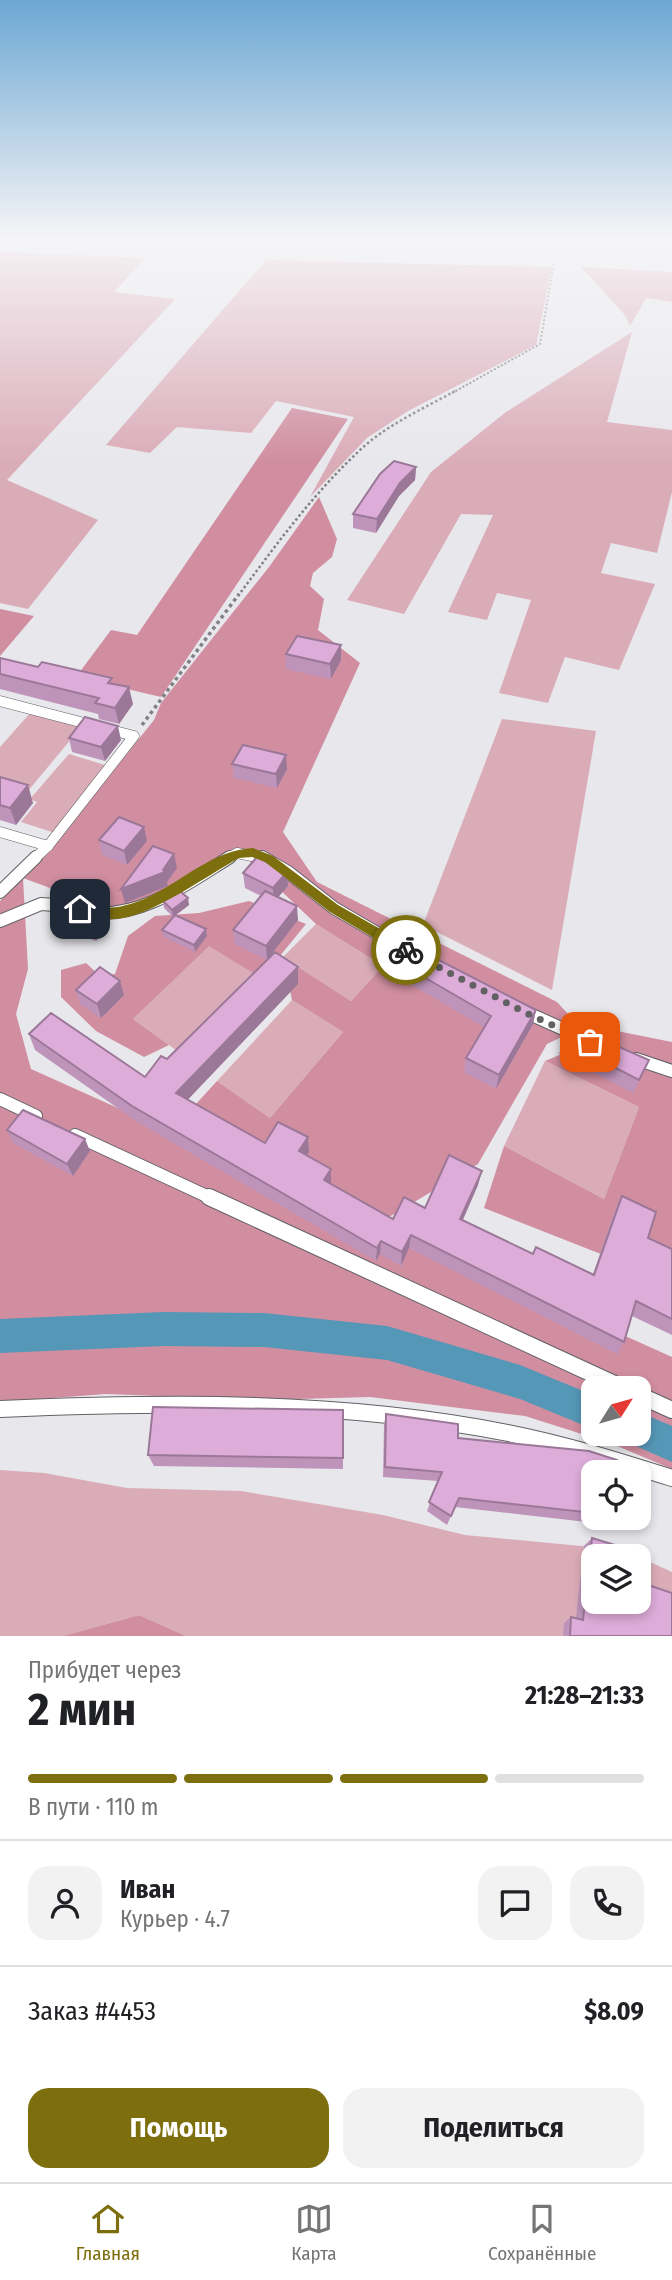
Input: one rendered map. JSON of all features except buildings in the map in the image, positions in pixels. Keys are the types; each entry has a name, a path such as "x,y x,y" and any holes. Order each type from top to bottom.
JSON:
{"lane":[{"path":"0,701 134,736 48,846 0,892"},
{"path":"0,832 48,846"},
{"path":"0,921 41,904 62,904 97,914 124,913 148,904 237,853 253,852 269,859 334,908 409,952"},
{"path":"514,1007 587,1040"},
{"path":"623,1055 672,1071"},
{"path":"0,1099 596,1376"},
{"path":"651,1400 672,1410"},
{"path":"0,1409 106,1404 368,1411 471,1425 541,1439 610,1456 672,1478"}],"path":[{"path":"134,736 286,531 352,457 395,424 538,347 545,310"}],"shaded area":[{"path":"0,310 164,310 7,480 98,520 28,609 0,603"},
{"path":"222,310 543,310 536,345 408,411 367,438 310,497 354,417 276,401 251,433 177,427 150,453 106,445"},
{"path":"621,310 639,310 630,326"},
{"path":"632,332 607,422 672,430 672,492 657,553 611,543 601,573 655,584 619,670 565,657 548,703 499,693 531,600 497,593 487,620 448,612 493,515 461,514 404,614 347,600 431,472 506,412"},
{"path":"292,408 348,419 161,697 76,677 111,630 137,635"},
{"path":"319,497 337,539 332,557 313,573 310,586 324,599 318,630 360,663 283,832 317,882 557,1002 581,1028 547,1044 478,1164 384,1220 196,1104 217,1081 270,1118 343,1032 292,1000 283,957 351,1001 383,966 316,924 242,854 123,915 23,878 28,969 16,1014 31,1069 672,1357 672,1469 617,1446 651,1446 651,1376 581,1376 581,1434 525,1416 370,1397 264,1400 106,1394 0,1402 0,901 49,851 154,720 161,703 269,567"},
{"path":"0,609 34,616 0,656"},
{"path":"31,712 82,726 23,797 0,790 0,747"},
{"path":"502,719 596,731 552,990 423,925"},
{"path":"69,754 108,766 55,833 21,822 37,802 30,799"},
{"path":"249,901 306,924 191,1065 256,975 209,946 133,1019 169,1045 144,1057 96,1031 61,997 61,970 86,963 100,976 115,974 128,936 155,916 199,913"},
{"path":"316,924 383,966 351,1001 283,957"},
{"path":"209,945 256,975 180,1053 133,1019"},
{"path":"292,1000 343,1032 270,1118 217,1081"},
{"path":"617,1031 672,1042 672,1282 484,1208 504,1146 604,1199 639,1107 545,1061"},
{"path":"545,1061 639,1107 604,1199 504,1146"},
{"path":"0,1470 44,1473 127,1488 241,1491 383,1515 465,1535 581,1546 581,1614 651,1614 651,1562 672,1572 672,1636 186,1636 139,1615 64,1636 0,1636"},
{"path":"139,1615 186,1636 64,1636 67,1635"}],"waterway":[{"path":"0,1336 164,1329 264,1330 387,1343 520,1382 581,1407"},
{"path":"651,1435 672,1444"}],"way so far":[{"path":"406,950 526,1013 590,1042"}],"route":[{"path":"80,909 97,914 124,913 148,904 237,853 253,852 269,859 334,908 406,950"}]}
